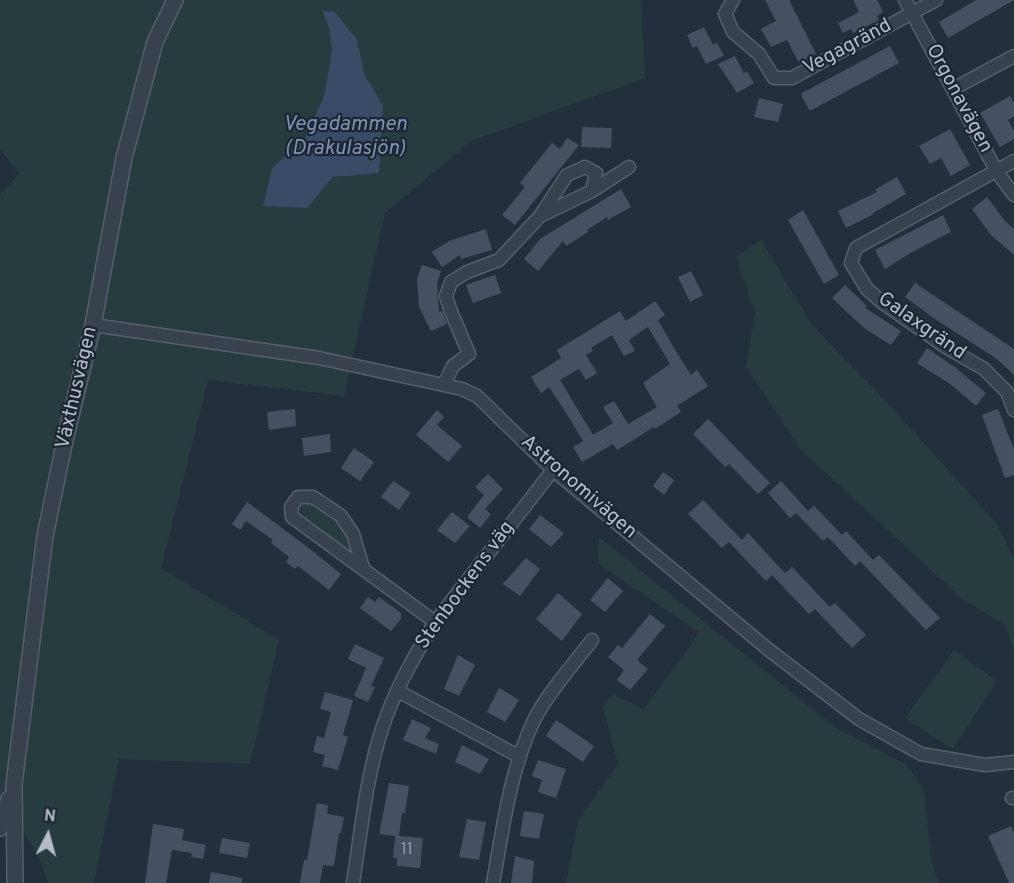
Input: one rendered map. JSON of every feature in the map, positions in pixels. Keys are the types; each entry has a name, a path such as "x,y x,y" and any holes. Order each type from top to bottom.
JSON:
{"street":[{"name":"Växthusvägen","path":"15,882 14,784 45,536 93,325 124,158 155,42 175,0"},
{"name":"Vegagränd","path":"733,0 725,14 733,32 759,54 774,78 792,78 912,14"},
{"name":"Orgonavägen","path":"905,0 997,171 1014,195"},
{"path":"912,14 936,0"},
{"path":"953,89 1014,56"},
{"path":"997,171 1014,162"},
{"path":"540,216 592,191 629,166"},
{"path":"444,384 453,366 469,354 446,296 451,282 467,272 499,260 540,216 567,175 585,167 597,173 592,191"},
{"name":"Galaxgränd","path":"997,171 856,248 851,263 867,289 883,303 946,347 984,369 1007,392 1014,410"},
{"name":"Astronomivägen","path":"93,325 319,358 462,388 477,396 553,470 769,650 859,719 921,754 985,765 1014,762"},
{"name":"Stenbockens väg","path":"353,883 369,782 382,728 398,691 419,648 435,622 553,470"},
{"path":"363,568 353,534 341,516 313,496 298,497 291,507 292,517 435,622"},
{"path":"493,883 506,808 519,757 536,717 592,640"},
{"path":"398,691 519,757"},
{"name":"Växthusvägen","path":"0,828 14,784"},
{"name":"Växthusvägen","path":"0,872 15,882"}],"green space":[{"path":"0,0 641,0 645,78 471,141 385,213 344,396 208,380 161,568 279,640 250,764 119,759 94,883 48,883 38,856 23,833 0,830 0,195 19,174 0,149","holes":["324,11 357,40 365,76 383,105 333,177 307,208 263,206 272,168 305,138 324,96 332,51"]},
{"path":"761,240 812,325 887,402 997,524 1014,559 1014,652 1006,626 960,597 801,450 746,367 755,313 736,257"},
{"path":"303,500 346,529 352,549 350,551 296,516 295,504"},
{"path":"599,537 836,728 907,765 924,790 931,860 939,883 566,883 578,821 618,764 603,707 612,694 644,709 699,633 598,563"},
{"path":"954,650 997,681 953,749 905,718"}],"water":[{"name":"Vegadammen (Drakulasjön)","path":"323,11 335,12 357,40 365,76 383,105 379,173 333,177 307,208 263,206 272,168 305,138 324,96 332,51 329,28"}],"building":[{"path":"765,0 789,0 816,54 799,63 787,40 771,47 761,29 776,21"},
{"path":"853,0 877,0 883,12 877,16 879,20 853,33 851,29 843,33 838,23 859,12"},
{"path":"976,0 1014,0 948,38 939,22"},
{"path":"704,27 713,45 717,43 724,56 706,64 697,46 693,48 687,35"},
{"path":"890,46 899,63 810,111 802,93"},
{"path":"735,56 744,73 747,71 754,83 737,93 718,64"},
{"path":"1010,96 1014,103 1014,116 1008,120 1014,131 1014,139 1000,147 980,113"},
{"path":"759,98 783,104 778,122 754,117"},
{"path":"582,127 612,128 611,148 581,147"},
{"path":"950,129 970,165 951,176 941,158 930,164 919,146"},
{"path":"567,138 579,145 515,225 502,215 525,187 520,183 552,143 560,149"},
{"path":"897,177 906,194 846,228 838,211 877,192 876,189"},
{"path":"621,189 631,207 608,220 607,217 566,246 563,241 538,271 524,259 540,239"},
{"path":"987,197 1014,229 1014,255 991,235 972,209"},
{"path":"803,210 839,275 824,284 788,220"},
{"path":"943,215 951,232 885,269 875,250"},
{"path":"486,229 492,250 461,259 460,255 442,267 432,252 449,241"},
{"path":"422,265 441,271 437,284 439,312 442,311 447,324 431,331 419,307 417,279"},
{"path":"691,271 703,295 690,302 678,277"},
{"path":"495,275 501,293 473,303 466,285"},
{"path":"915,283 1014,349 1014,375 997,359 905,297"},
{"path":"845,285 867,306 865,308 901,331 891,345 864,328 832,298"},
{"path":"655,301 665,315 658,320 677,353 691,375 697,370 708,386 677,406 681,412 655,429 654,427 617,450 613,444 582,462 573,447 583,441 549,387 541,393 531,377 561,358 557,350 620,311 626,321","holes":["648,327 670,364 643,383 657,407 628,424 614,401 603,407 613,423 593,435 560,380 579,369 586,380 597,373 586,355 593,351 591,348 612,335 624,356 635,351 629,340"]},
{"path":"927,348 986,393 976,406 950,384 917,363"},
{"path":"295,409 296,426 269,430 267,412"},
{"path":"998,409 1014,449 1014,475 1005,478 982,415"},
{"path":"437,410 444,417 437,425 462,446 448,462 416,435"},
{"path":"708,419 770,483 758,494 729,464 725,467 693,434"},
{"path":"330,434 331,452 304,456 302,438"},
{"path":"354,448 374,462 360,481 341,468"},
{"path":"663,472 674,480 664,495 653,486"},
{"path":"488,474 503,489 485,509 491,514 480,528 467,517 484,495 475,487"},
{"path":"393,481 411,493 399,510 381,497"},
{"path":"781,481 808,511 814,506 842,535 846,531 873,560 879,555 940,618 926,630 860,561 855,566 828,537 823,541 796,513 790,518 768,493"},
{"path":"703,500 742,540 748,533 785,573 792,567 830,607 835,603 866,635 852,648 815,609 809,614 772,575 766,581 729,542 722,548 688,514"},
{"path":"247,502 341,574 329,590 298,566 295,569 286,562 289,557 271,543 273,540 246,521 240,530 232,524"},
{"path":"452,512 470,526 455,543 437,530"},
{"path":"540,515 564,533 551,547 529,529"},
{"path":"526,558 540,569 520,596 503,584"},
{"path":"608,578 623,591 605,612 590,600"},
{"path":"558,593 582,614 562,641 536,619"},
{"path":"368,597 375,602 379,597 401,613 401,619 391,631 360,608"},
{"path":"650,614 665,626 637,660 648,669 630,690 617,680 624,670 608,657 618,645 622,648"},
{"path":"355,644 384,658 371,686 375,687 368,702 354,696 366,668 348,659"},
{"path":"458,655 475,665 459,696 444,689"},
{"path":"499,688 519,700 505,722 487,712"},
{"path":"325,692 353,700 343,735 348,737 338,770 322,766 325,755 313,752 317,736 324,738 331,712 320,709"},
{"path":"412,719 431,728 425,738 439,744 436,754 403,740"},
{"path":"556,720 594,746 583,762 546,736"},
{"path":"462,745 489,759 480,774 455,762"},
{"path":"538,760 566,769 556,798 538,792 542,780 532,776"},
{"path":"389,783 409,786 399,836 423,838 420,868 397,866 397,858 393,858 395,836 379,834"},
{"path":"317,803 328,805 327,814 344,817 334,866 323,865 320,883 300,883 304,860 307,860"},
{"path":"524,811 544,814 539,839 520,836"},
{"path":"467,819 486,822 479,860 459,857"},
{"path":"153,824 184,829 182,840 206,845 203,859 191,857 192,853 172,850 166,883 145,883"},
{"path":"1011,826 1014,833 1014,883 1009,883 988,836"},
{"path":"222,838 250,843 247,858 219,853"},
{"path":"515,856 534,861 532,883 511,883"},
{"path":"211,872 242,878 242,883 209,883"}]}
